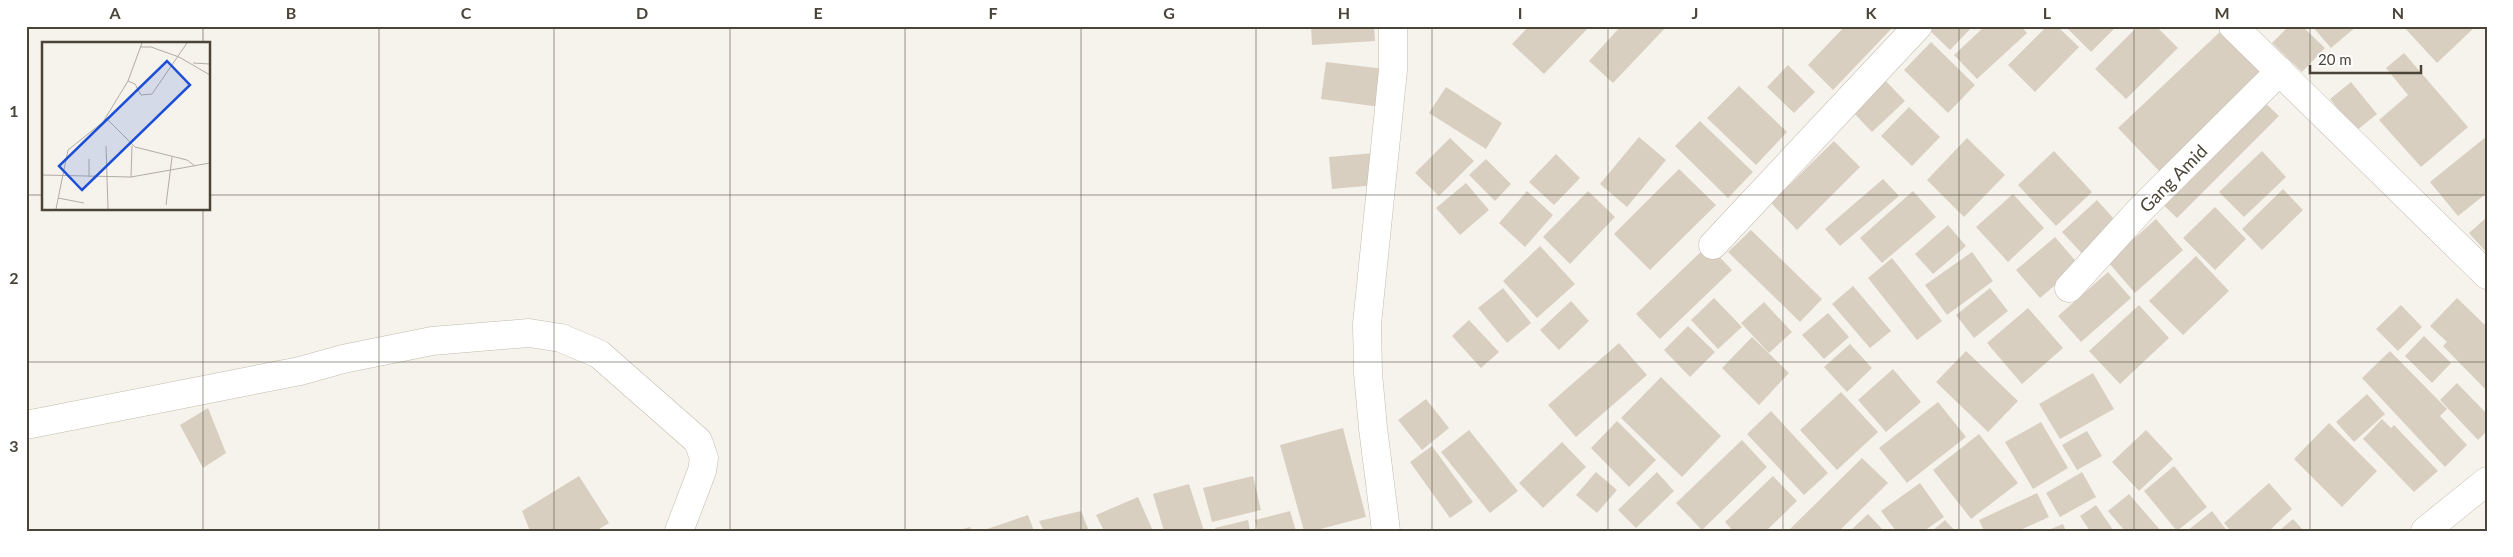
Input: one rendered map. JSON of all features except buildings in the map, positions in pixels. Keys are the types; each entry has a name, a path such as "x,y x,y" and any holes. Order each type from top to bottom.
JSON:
{"street":[{"path":"1386,531 1373,428 1368,373 1367,324 1393,70 1393,26"},
{"path":"1713,245 1918,26"},
{"path":"2233,26 2487,275"},
{"name":"Gang Amid","path":"2069,288 2141,209 2280,71"},
{"path":"26,425 300,371 343,359 432,341 529,333 560,338 599,354 698,441 704,458 702,471 679,531"},
{"path":"2425,531 2487,481"}]}
